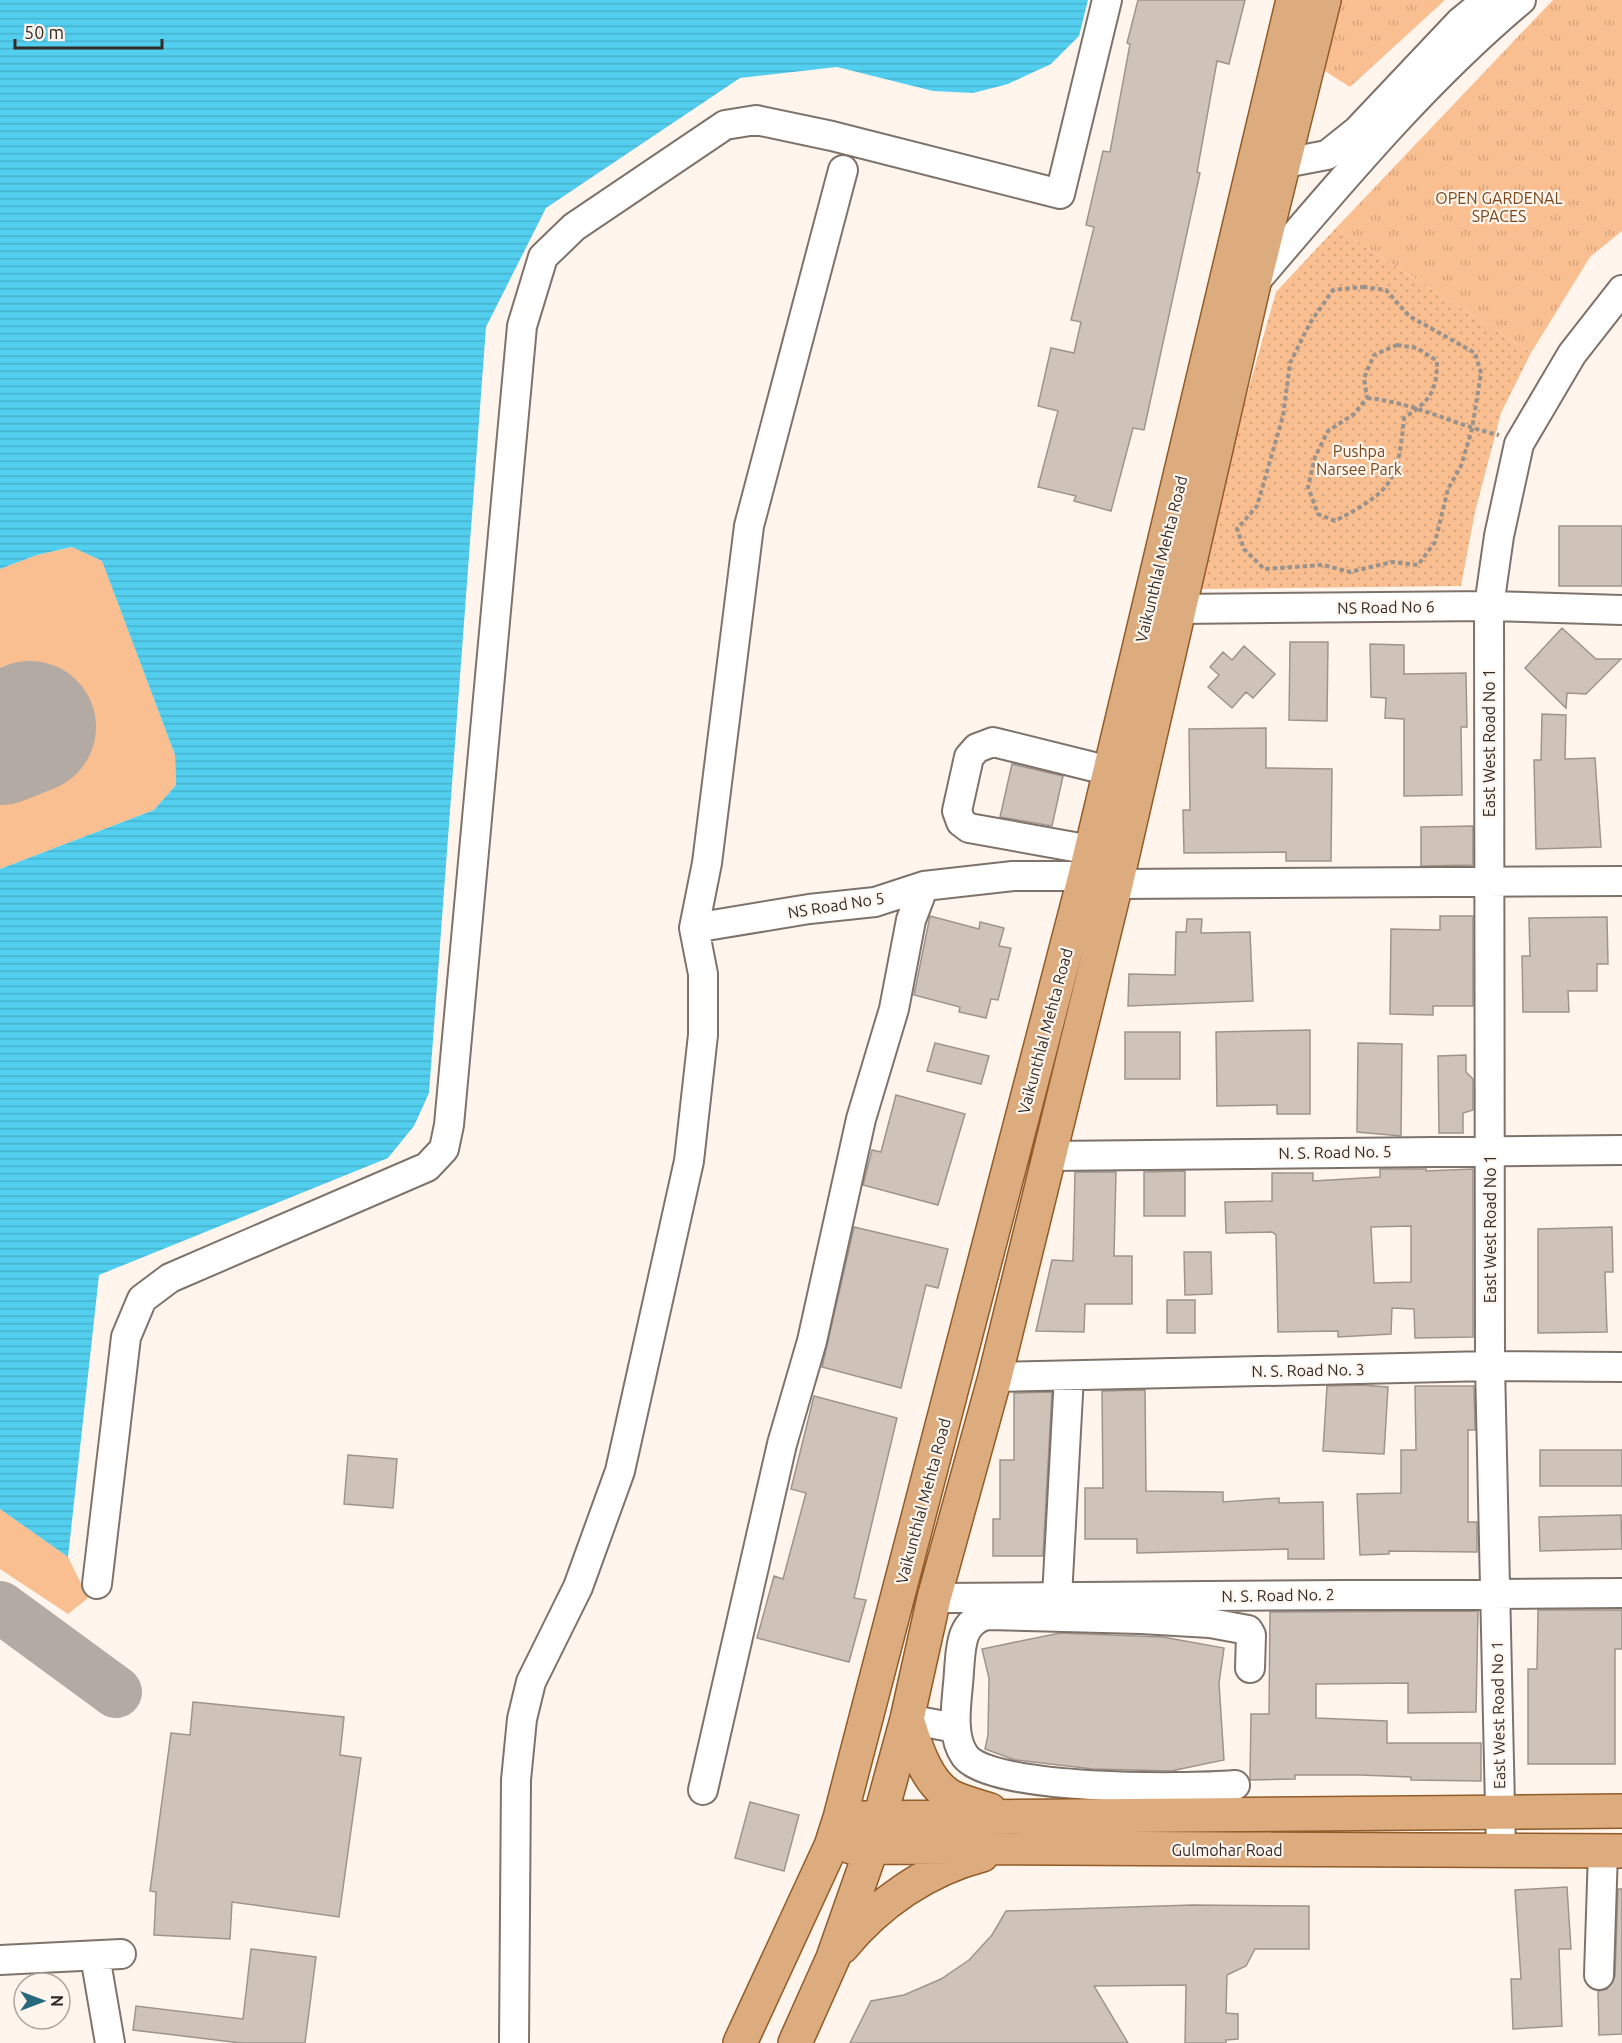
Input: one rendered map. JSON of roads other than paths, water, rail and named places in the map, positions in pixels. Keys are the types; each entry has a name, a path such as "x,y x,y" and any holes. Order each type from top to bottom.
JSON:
{"main road":[{"name":"Vaikunthlal Mehta Road","path":"795,2043 833,1958 876,1833 907,1719 934,1598 995,1377 1049,1156 1097,870 1110,771 1165,606 1293,0"},
{"name":"Vaikunthlal Mehta Road","path":"740,2043 836,1832 1254,283 1324,0"},
{"path":"907,1719 914,1743 931,1777 951,1798 1008,1816"},
{"name":"Gulmohar Road","path":"876,1833 1237,1791 1290,1813 1622,1812"},
{"path":"1290,1813 1290,1850"},
{"name":"Gulmohar Road","path":"836,1832 876,1833 1006,1848 1612,1851"},
{"path":"833,1958 859,1926 913,1885 967,1858 1006,1848"}],"street":[{"path":"97,1584 126,1337 142,1299 170,1278 427,1167 444,1149 449,1125 522,326 543,257 574,227 725,125 756,120 843,138 1060,194 1107,0"},
{"path":"1285,163 1327,155 1357,131 1460,22 1486,0"},
{"path":"1254,283 1344,178 1479,35 1521,0"},
{"path":"1327,155 1344,178"},
{"path":"514,2043 516,1792 522,1719 531,1683 578,1587 620,1471 657,1296 676,1220 697,1106 703,1035 703,974 694,928 702,896 713,820 749,526 843,170"},
{"name":"East West Road No 1","path":"1501,1851 1490,1366 1489,606 1499,536 1519,444 1572,354 1622,290"},
{"name":"NS Road No 6","path":"1165,606 1489,606 1622,610"},
{"path":"1110,771 993,742 977,748 969,757 957,811 961,822 969,828 1097,870 1490,882 1622,881"},
{"name":"NS Road No 5","path":"694,928 809,909 875,902 924,886 1097,870"},
{"path":"703,1790 782,1444 812,1341 861,1119 894,1009 910,920 924,886"},
{"name":"N. S. Road No. 5","path":"1049,1156 1622,1150"},
{"name":"N. S. Road No. 3","path":"995,1377 1490,1366 1622,1367"},
{"path":"1057,1597 1069,1376"},
{"name":"N. S. Road No. 2","path":"934,1598 1000,1612 1057,1597 1193,1609 1496,1592 1622,1593"},
{"path":"1237,1791 1119,1787 999,1775 977,1767 965,1756 956,1728 962,1637 975,1620 1000,1612 1193,1609 1248,1630 1251,1635 1250,1668"},
{"path":"907,1719 956,1728"},
{"path":"1599,1974 1612,1851"},
{"path":"0,1960 108,1955 110,2043"}],"water":[{"path":"0,0 1088,0 1079,36 1051,64 1008,84 973,93 933,91 837,67 740,78 546,208 486,327 429,1093 414,1126 388,1158 99,1275 68,1557 0,1509 0,869 154,810 176,785 175,755 102,561 72,547 37,555 0,569"}],"park label":[{"name":"OPEN GARDENAL SPACES","path":"1499,207"},
{"name":"Pushpa Narsee Park","path":"1359,460"}]}
